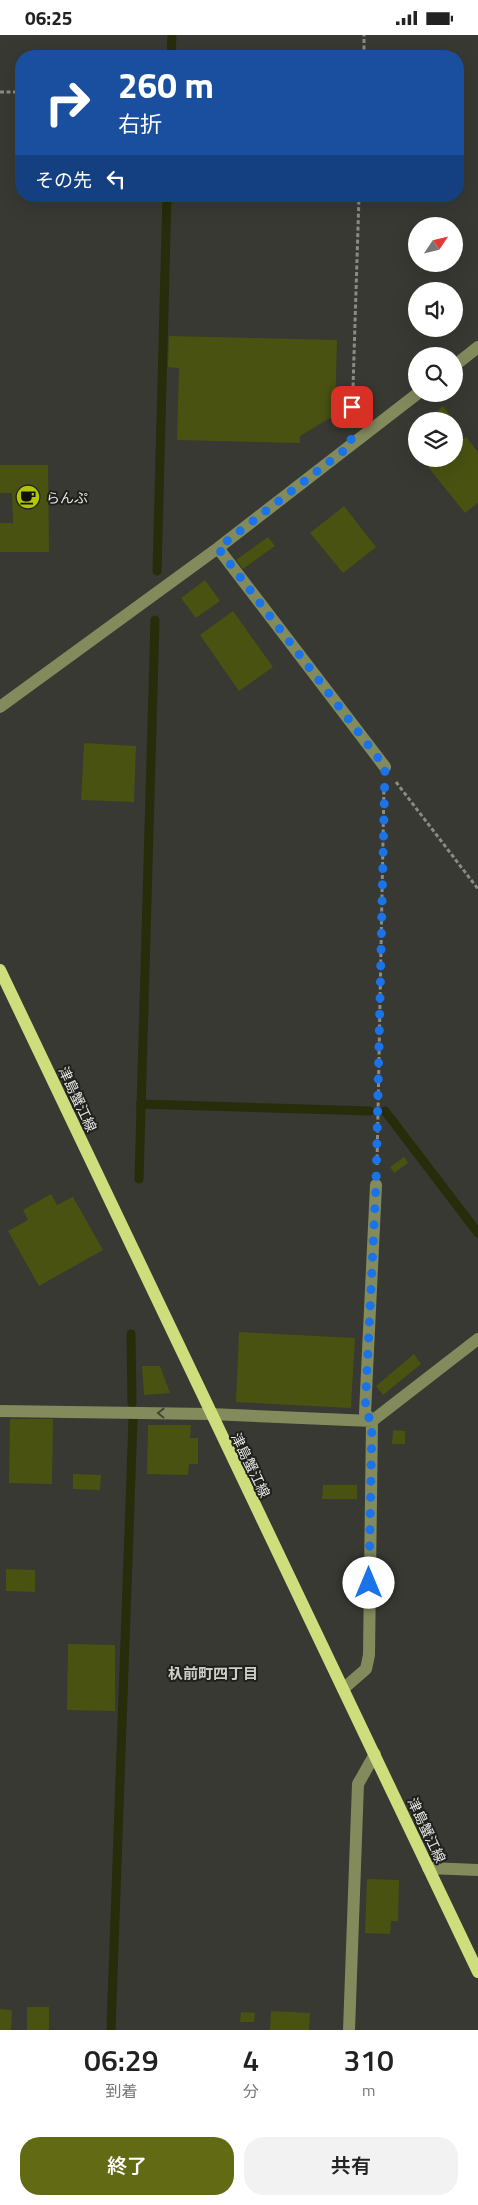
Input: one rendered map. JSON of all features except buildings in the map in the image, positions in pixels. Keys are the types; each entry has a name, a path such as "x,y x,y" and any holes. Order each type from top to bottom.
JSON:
{"main road":[{"name":"津島蟹江線","path":"0,970 210,1414 344,1689 478,1972"}],"street":[{"path":"463,358 478,347"},
{"path":"0,707 218,548 408,401"},
{"path":"218,548 385,767"},
{"path":"344,1689 366,1669 369,1655 372,1421 365,1413 376,1185"},
{"path":"0,1411 210,1414 372,1421 478,1339"},
{"path":"349,2030 358,1784 375,1754"},
{"path":"428,1868 478,1870"}],"path":[{"path":"364,35 364,50"},
{"path":"0,92 15,92"},
{"path":"351,445 359,202"},
{"path":"385,767 478,889"},
{"path":"376,1185 385,767"}],"waterway":[{"path":"171,50 172,35"},
{"path":"157,571 167,202"},
{"path":"139,1179 155,620"},
{"path":"140,1104 370,1111"},
{"path":"385,1111 478,1233"},
{"path":"131,1334 132,1403"},
{"path":"111,2030 133,1419"}],"place":[{"name":"らんぷ","path":"28,497"}],"district":[{"name":"杁前町四丁目","path":"213,1673"}],"route":[{"path":"352,407 351,445 218,548 385,767 376,1185 365,1413 372,1421 369,1583"}]}
